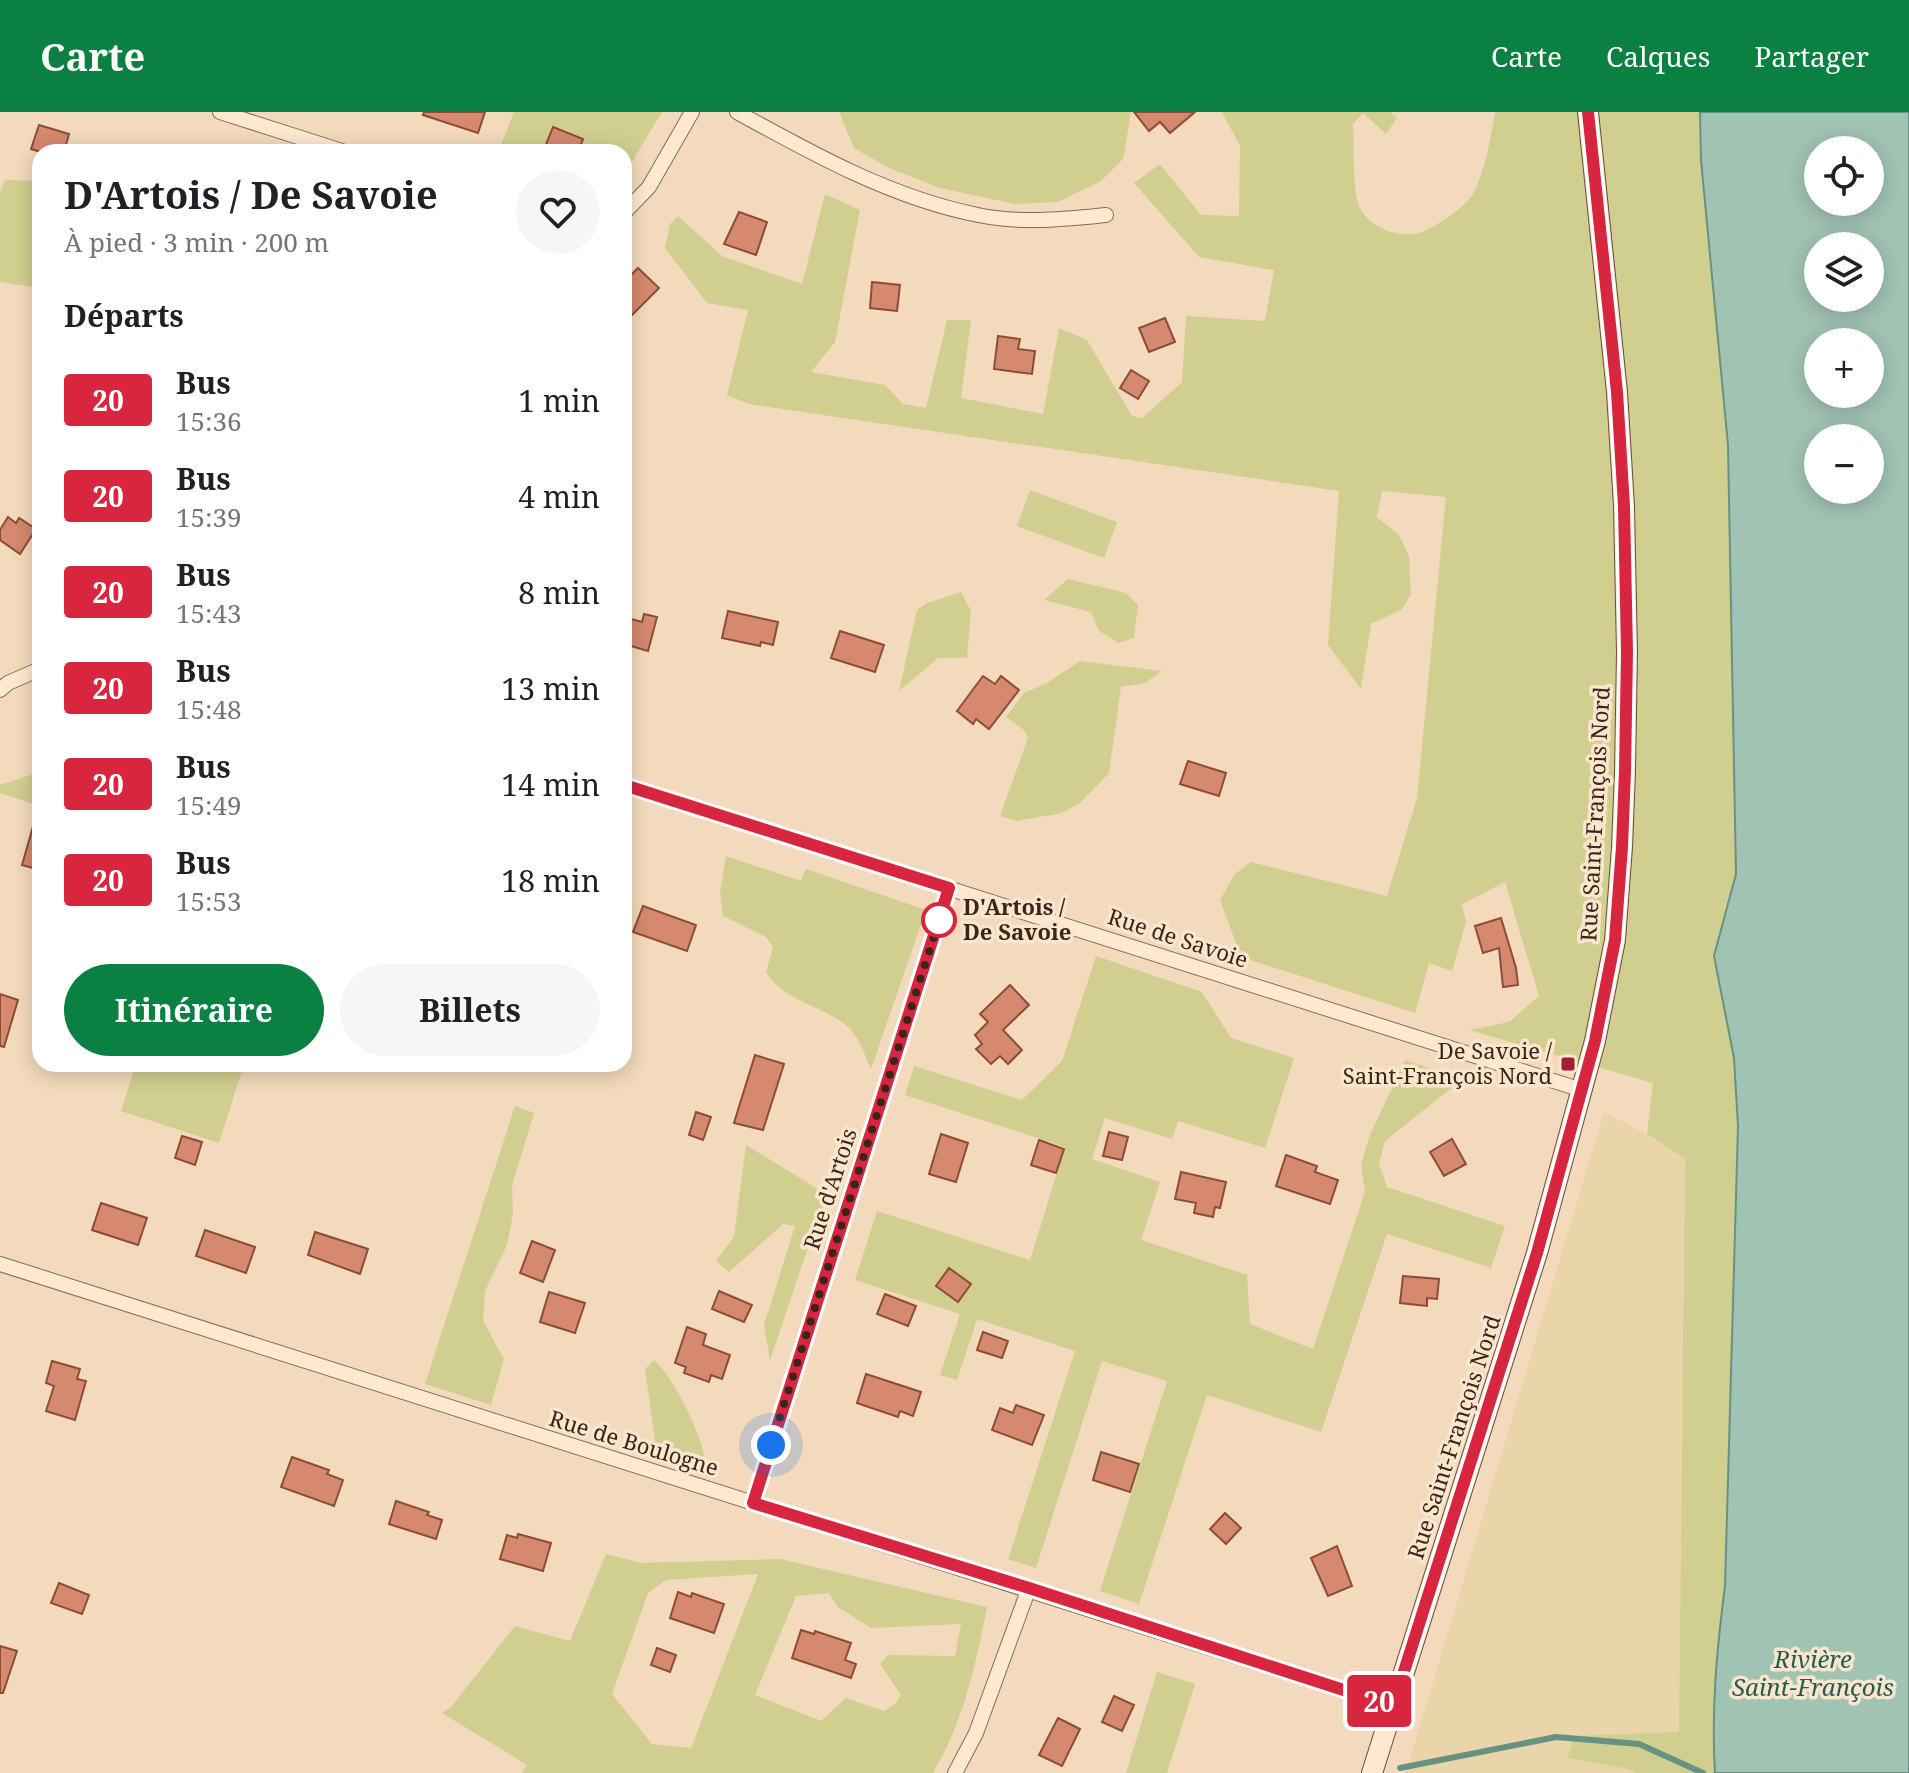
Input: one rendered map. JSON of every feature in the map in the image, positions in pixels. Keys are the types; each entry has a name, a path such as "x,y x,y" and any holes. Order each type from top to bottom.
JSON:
{"street":[{"path":"220,112 320,144"},
{"path":"632,205 649,187 692,112"},
{"path":"737,112 825,160 942,206 1009,219 1106,215"},
{"name":"Rue Saint-François Nord","path":"1372,1773 1537,1253 1582,1090 1615,940 1622,847 1627,652 1624,506 1617,392 1588,112"},
{"path":"0,690 32,672"},
{"name":"Rue de Savoie","path":"632,788 1582,1090"},
{"name":"Rue d'Artois","path":"753,1503 949,888"},
{"name":"Rue de Boulogne","path":"0,1264 1393,1706"},
{"path":"955,1773 976,1733 1029,1588"}],"shaded area":[{"path":"514,112 662,112 632,162 632,144 501,144"},
{"path":"839,112 1131,112 1123,159 1100,182 1057,202 1015,204 940,188 891,169 854,148"},
{"path":"1222,112 1390,112 1397,118 1386,134 1363,113 1353,124 1356,196 1362,211 1375,224 1392,232 1410,234 1425,231 1440,222 1464,205 1473,194 1484,164 1495,112 1700,112 1701,160 1728,445 1736,875 1714,956 1734,1058 1738,1126 1725,1586 1716,1679 1715,1773 1636,1773 1629,1769 1567,1758 1575,1736 1679,1732 1685,1159 1647,1134 1653,1083 1469,1030 1509,1022 1539,996 1505,882 1462,904 1466,922 1452,971 1429,963 1415,1013 1241,957 1220,900 1235,874 1251,862 1387,896 1417,798 1446,497 1382,491 1377,517 1399,535 1409,556 1411,595 1401,610 1371,624 1361,689 1328,645 1339,491 749,404 727,395 748,310 707,303 665,248 670,224 678,216 722,256 802,284 825,194 860,210 835,342 811,372 885,385 903,404 926,408 947,320 971,320 961,398 1043,414 1059,328 1087,340 1132,416 1142,418 1182,382 1186,316 1265,321 1274,270 1199,257 1134,183 1160,164 1201,215 1239,216 1240,146"},
{"path":"5,180 32,181 32,287 0,282 0,193"},
{"path":"1030,490 1117,522 1104,558 1017,526"},
{"path":"1068,579 1126,593 1138,605 1134,638 1118,643 1098,630 1091,612 1044,600"},
{"path":"961,592 971,611 967,658 938,658 899,691 917,610 927,603"},
{"path":"1080,661 1162,671 1145,683 1121,687 1109,773 1080,803 1062,813 1017,821 1000,816 1028,738 1024,730 1006,717 1024,693 1047,683"},
{"path":"32,775 32,803 0,793 0,785"},
{"path":"726,856 801,881 806,869 926,910 871,1069 850,1029 841,1021 784,991 766,972 773,947 766,937 723,916 720,892"},
{"path":"1096,956 1202,992 1231,1038 1294,1058 1265,1148 1178,1121 1172,1139 1105,1118 1092,1159 1160,1182 1141,1240 1247,1275 1250,1324 1313,1349 1365,1191 1361,1164 1370,1135 1405,1060 1463,1079 1385,1141 1379,1163 1387,1187 1505,1226 1491,1268 1387,1234 1321,1432 1207,1395 1139,1604 1100,1591 1167,1381 1102,1361 1036,1568 1008,1559 1075,1351 977,1319 957,1380 940,1375 960,1314 855,1280 877,1211 1030,1260 1065,1147 905,1095 914,1066 1022,1100 1062,1061"},
{"path":"133,1072 241,1072 219,1143 121,1111"},
{"path":"515,1106 534,1113 512,1186 513,1214 507,1245 485,1291 483,1321 504,1359 491,1405 425,1384"},
{"path":"1604,1112 1685,1159 1679,1732 1629,1769 1636,1773 1406,1773"},
{"path":"746,1145 826,1194 770,1360 764,1325 795,1226 783,1224 729,1272 716,1261 734,1237"},
{"path":"654,1360 663,1369 688,1412 701,1444 707,1471 657,1454 645,1369"},
{"path":"606,1554 642,1563 780,1559 987,1607 960,1714 933,1773 522,1773 527,1765 442,1713 451,1707 515,1626 570,1641","holes":["758,1574 691,1748 652,1744 612,1694 648,1593 666,1580","829,1593 838,1607 871,1628 961,1624 955,1656 888,1655 880,1664 901,1695 895,1704 884,1711 846,1698 821,1721 755,1695 796,1596"]},
{"path":"1157,1672 1195,1684 1167,1773 1126,1773"}],"water":[{"name":"Rivière Saint-François","path":"1700,112 1909,112 1909,1773 1715,1773 1716,1679 1725,1586 1738,1126 1734,1058 1714,956 1736,874 1728,445 1701,160"}],"building":[{"path":"424,112 485,112 478,133 423,115"},
{"path":"1134,112 1195,112 1170,133 1160,122 1149,131"},
{"path":"39,125 69,134 66,144 33,144"},
{"path":"553,127 583,139 581,144 546,144"},
{"path":"739,212 767,222 756,255 724,244"},
{"path":"638,268 659,288 632,315 632,274"},
{"path":"872,282 900,285 897,311 870,308"},
{"path":"1165,318 1175,342 1149,352 1139,328"},
{"path":"998,336 1020,339 1018,349 1035,351 1032,374 994,369"},
{"path":"1131,370 1149,381 1138,399 1120,388"},
{"path":"8,517 16,523 19,518 32,526 32,535 20,554 0,540 0,530"},
{"path":"728,611 778,622 773,645 761,642 760,646 722,638"},
{"path":"644,614 657,617 648,651 632,646 632,619 642,622"},
{"path":"840,631 884,645 875,672 831,658"},
{"path":"983,676 995,684 1001,676 1019,690 989,729 976,719 973,724 957,711"},
{"path":"1188,761 1226,773 1219,796 1180,784"},
{"path":"32,830 32,868 22,865"},
{"path":"643,906 696,925 687,951 633,932"},
{"path":"1501,918 1518,985 1503,987 1499,948 1483,953 1475,926"},
{"path":"1010,985 1029,1005 1003,1030 1022,1050 1008,1064 1000,1056 991,1064 976,1049 982,1044 975,1035 988,1022 980,1014"},
{"path":"0,994 18,1000 4,1047 0,1046"},
{"path":"755,1055 784,1064 763,1130 734,1123"},
{"path":"696,1112 711,1117 703,1140 689,1135"},
{"path":"1109,1132 1128,1137 1122,1160 1103,1156"},
{"path":"941,1134 968,1143 956,1182 929,1174"},
{"path":"182,1136 202,1142 195,1165 175,1158"},
{"path":"1452,1139 1466,1164 1444,1176 1430,1152"},
{"path":"1039,1140 1064,1149 1056,1173 1031,1165"},
{"path":"1286,1155 1317,1166 1315,1172 1338,1180 1330,1204 1276,1186"},
{"path":"1181,1172 1226,1182 1220,1208 1215,1207 1213,1217 1194,1213 1196,1203 1175,1199"},
{"path":"101,1203 147,1218 138,1245 92,1230"},
{"path":"205,1230 255,1247 246,1273 196,1256"},
{"path":"315,1232 368,1249 360,1274 308,1255"},
{"path":"532,1241 555,1250 543,1282 520,1273"},
{"path":"949,1268 971,1284 958,1302 936,1286"},
{"path":"1403,1276 1439,1279 1437,1299 1427,1298 1427,1306 1400,1303"},
{"path":"719,1291 752,1305 744,1322 712,1309"},
{"path":"549,1292 585,1303 575,1333 540,1322"},
{"path":"885,1294 916,1306 908,1326 877,1314"},
{"path":"687,1327 706,1334 703,1345 730,1355 722,1379 711,1375 709,1382 684,1373 686,1367 675,1363"},
{"path":"983,1332 1008,1341 1002,1358 977,1350"},
{"path":"52,1361 80,1369 77,1379 86,1381 75,1420 46,1411 54,1386 46,1383"},
{"path":"866,1374 921,1392 913,1416 900,1411 898,1417 857,1403"},
{"path":"1016,1405 1044,1415 1032,1445 992,1430 1000,1408 1013,1413"},
{"path":"1101,1452 1139,1464 1130,1492 1093,1480"},
{"path":"292,1457 329,1470 327,1474 343,1480 334,1506 281,1487"},
{"path":"396,1501 429,1512 427,1515 442,1520 436,1539 389,1524"},
{"path":"1225,1513 1241,1528 1226,1544 1210,1529"},
{"path":"518,1534 551,1543 543,1571 500,1559 507,1535 517,1538"},
{"path":"1337,1546 1352,1586 1328,1596 1311,1558"},
{"path":"59,1583 89,1595 82,1614 51,1603"},
{"path":"678,1592 691,1597 692,1593 724,1604 714,1633 670,1618"},
{"path":"801,1630 814,1634 815,1631 851,1643 845,1660 856,1664 851,1678 792,1658"},
{"path":"0,1646 17,1651 3,1693 0,1693"},
{"path":"657,1648 676,1655 670,1672 651,1665"},
{"path":"1114,1696 1134,1705 1122,1731 1102,1722"},
{"path":"1058,1718 1080,1729 1062,1766 1039,1755"}],"waterway":[{"path":"1400,1768 1556,1737 1639,1744 1703,1773"}],"bus line":[{"name":"20","path":"632,788 949,888 753,1503 1029,1588 1393,1706 1537,1253 1595,1041 1615,940 1625,771 1627,652 1624,506 1617,392 1588,112"}],"place":[{"name":"D'Artois / De Savoie","path":"939,920"},
{"name":"De Savoie / Saint-François Nord","path":"1568,1064"}],"route":[{"path":"771,1445 939,920"}]}
